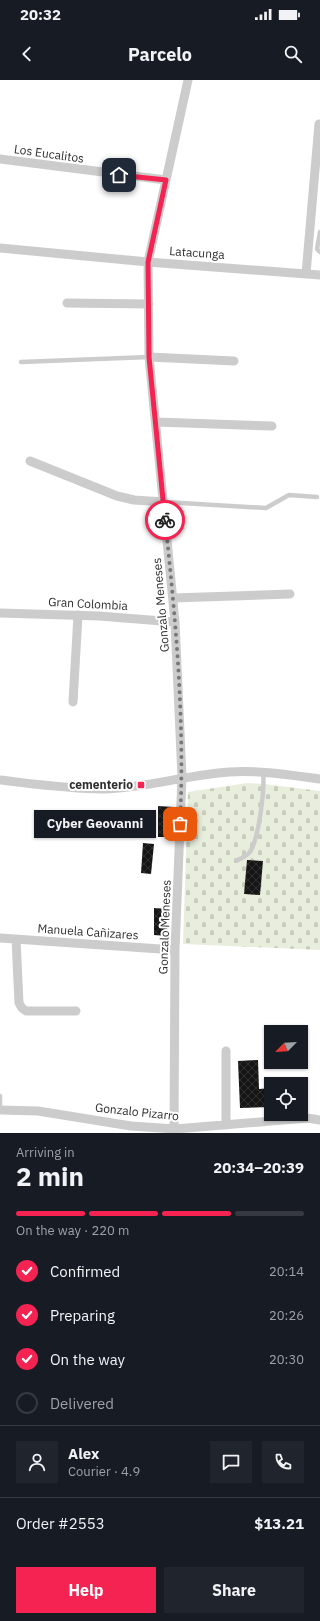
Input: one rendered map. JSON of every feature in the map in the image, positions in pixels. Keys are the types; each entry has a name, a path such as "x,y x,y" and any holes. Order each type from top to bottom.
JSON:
{"street":[{"name":"Gonzalo Meneses","path":"174,1131 175,950 182,777 175,622 149,357 148,262 188,80"},
{"path":"306,274 319,124"},
{"name":"Los Eucalitos","path":"0,159 166,180"},
{"name":"Latacunga","path":"0,248 148,262 320,275"},
{"path":"67,303 149,304"},
{"path":"149,357 234,361"},
{"path":"156,422 272,426"},
{"path":"30,461 117,496 134,500 164,502"},
{"path":"173,598 290,594"},
{"name":"Gran Colombia","path":"0,613 99,616 175,622"},
{"path":"73,702 78,615"},
{"path":"0,780 103,789 141,785 182,777 230,772 263,772 320,780"},
{"name":"Manuela Cañizares","path":"0,938 175,950"},
{"path":"16,939 19,1003 22,1008 26,1010 76,1011"},
{"path":"226,1051 226,1125"},
{"name":"Gonzalo Pizarro","path":"0,1110 38,1111 131,1126 174,1131 307,1118 320,1120"}],"lane":[{"path":"309,232 320,232 317,244 317,248 320,252"},
{"path":"21,362 149,357"},
{"path":"164,502 266,508 289,495 317,496"},
{"path":"238,860 250,853 255,841 264,784 263,772"},
{"path":"0,1096 0,1110"}],"green space":[{"path":"247,783 320,791 320,950 183,944 188,792"}],"building":[{"path":"158,806 174,807 174,837 158,837"},
{"path":"143,843 154,844 151,874 141,873"},
{"path":"247,860 263,861 260,895 244,894"},
{"path":"154,908 168,909 167,936 154,935"},
{"path":"258,1060 259,1089 264,1089 264,1107 240,1108 238,1061"}],"way so far":[{"path":"165,520 175,622 182,777 180,824"}],"place":[{"name":"cementerio","path":"141,785"},
{"name":"Cyber Geovanni","path":"180,824"}],"route":[{"path":"119,175 166,180 148,262 149,357 165,520"}]}
